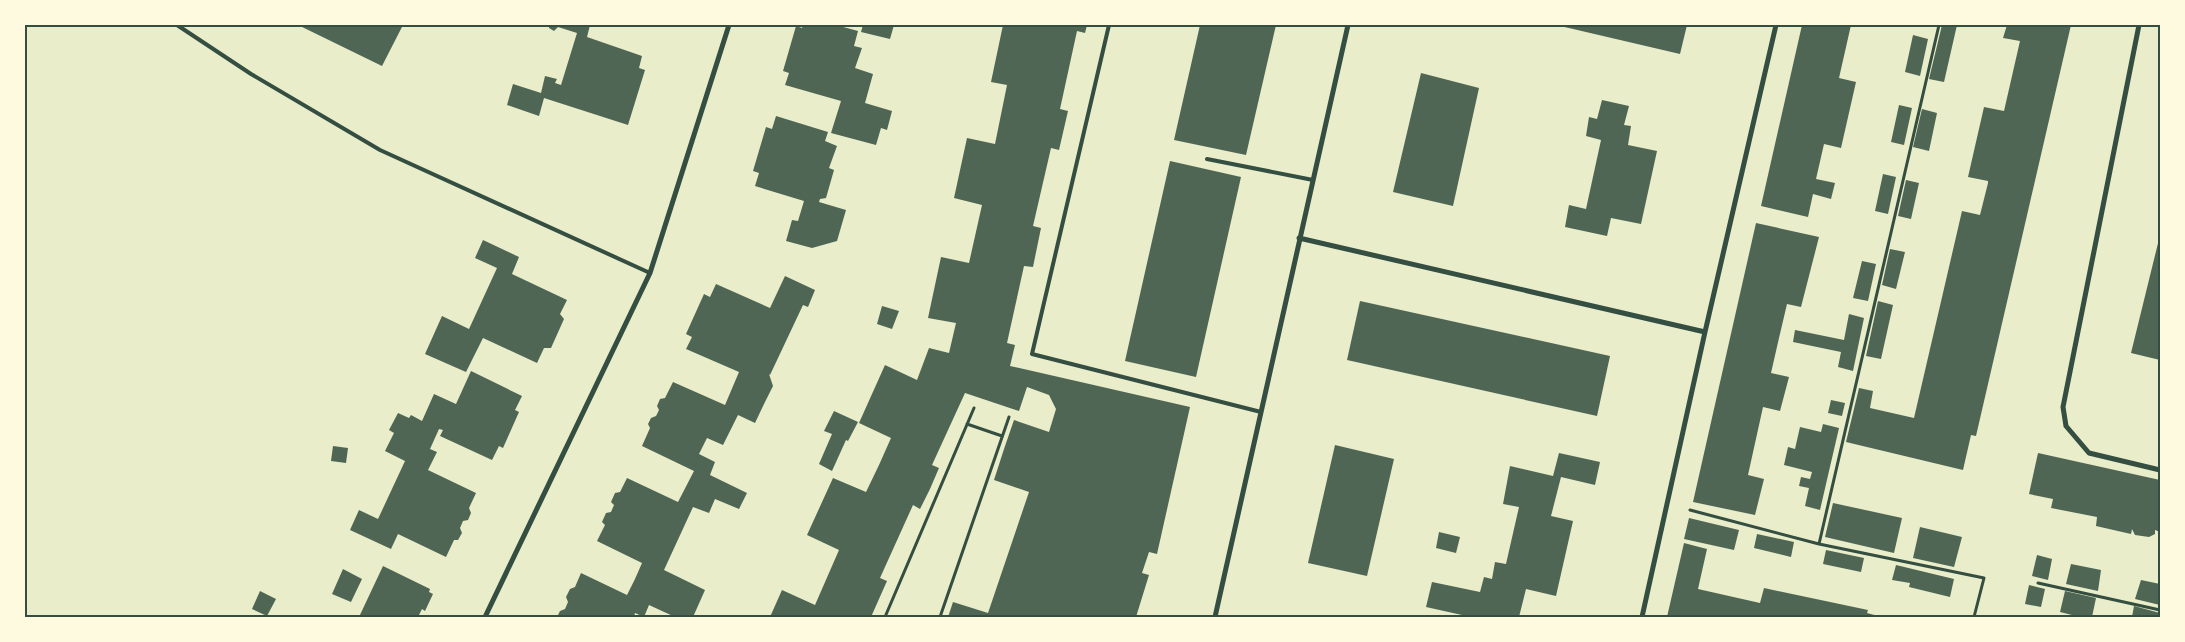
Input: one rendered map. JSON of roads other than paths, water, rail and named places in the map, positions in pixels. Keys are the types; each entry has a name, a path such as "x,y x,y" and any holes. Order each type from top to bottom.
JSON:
{"street":[{"path":"485,617 650,273 730,25"},
{"path":"1215,617 1348,25"},
{"path":"1642,617 1776,25"},
{"path":"2138,25 2063,407 2066,426 2089,453 2160,470"},
{"path":"1299,238 1705,332"}],"lane":[{"path":"177,25 251,74 380,150 650,273"},
{"path":"1109,25 1032,354 1261,412"},
{"path":"1207,159 1313,180"}]}
